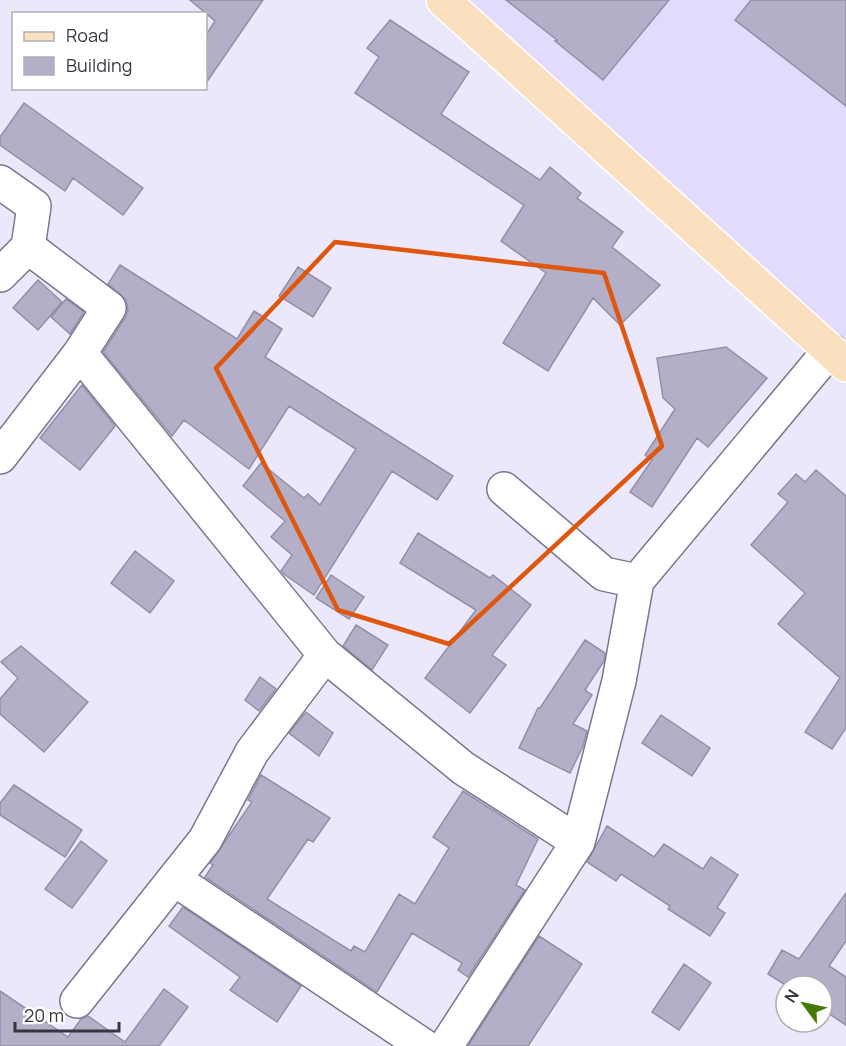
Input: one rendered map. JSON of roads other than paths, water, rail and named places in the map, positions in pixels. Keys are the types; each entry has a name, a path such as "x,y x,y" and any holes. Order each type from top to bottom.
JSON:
{"main road":[{"path":"443,0 838,357"}],"street":[{"path":"0,182 34,206 28,247 0,275"},
{"path":"0,457 80,353 110,308 28,247"},
{"path":"80,353 324,655 463,768 578,842"},
{"path":"446,1046 578,842 619,681 637,581 838,357"},
{"path":"504,489 604,574 637,581"},
{"path":"77,1001 205,840 252,752 324,655"},
{"path":"174,879 424,1046"}]}
